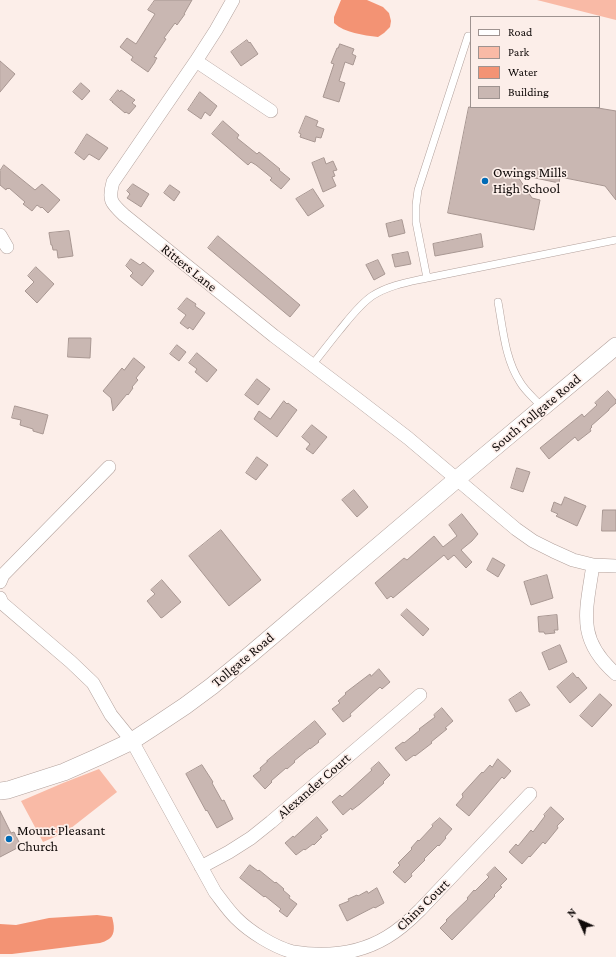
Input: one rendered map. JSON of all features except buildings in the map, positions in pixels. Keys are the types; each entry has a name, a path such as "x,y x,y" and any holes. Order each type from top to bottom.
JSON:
{"street":[{"name":"Ritters Lane","path":"233,0 216,30 112,182 110,191 111,199 115,206 124,215 274,336 356,398 457,479 516,529 533,541 566,557 593,565 616,566"},
{"path":"196,60 271,112"},
{"path":"0,235 7,247"},
{"name":"South Tollgate Road","path":"457,479 616,346"},
{"path":"0,582 3,576 109,467"},
{"name":"Tollgate Road","path":"0,791 8,790 64,772 132,741 167,718 212,686 457,479"},
{"path":"593,565 587,611 587,627 590,640 595,651 616,674"},
{"name":"Chins Court","path":"0,598 2,603 71,662 93,683 111,715 132,741 215,892 226,906 236,918 261,938 292,952 331,955 351,952 370,946 404,926 530,794"},
{"name":"Alexander Court","path":"201,867 251,838 420,695"}],"lane":[{"path":"428,278 416,222 418,190 468,36 470,36"},
{"path":"312,365 348,319 361,305 372,296 396,285 616,240"},
{"path":"498,302 505,343 511,365 520,383 542,407"}],"green space":[{"path":"537,0 616,0 616,20"},
{"path":"99,769 117,792 66,832 43,842 21,801"}],"water":[{"path":"341,0 367,0 383,7 389,13 391,21 390,27 378,37 354,33 343,29 334,23 334,17"},
{"path":"97,915 112,917 114,926 114,932 111,937 100,943 12,954 0,954 0,924 16,925 49,918"}],"place":[{"name":"Owings Mills High School","path":"485,181"},
{"name":"Mount Pleasant Church","path":"9,839"}]}
